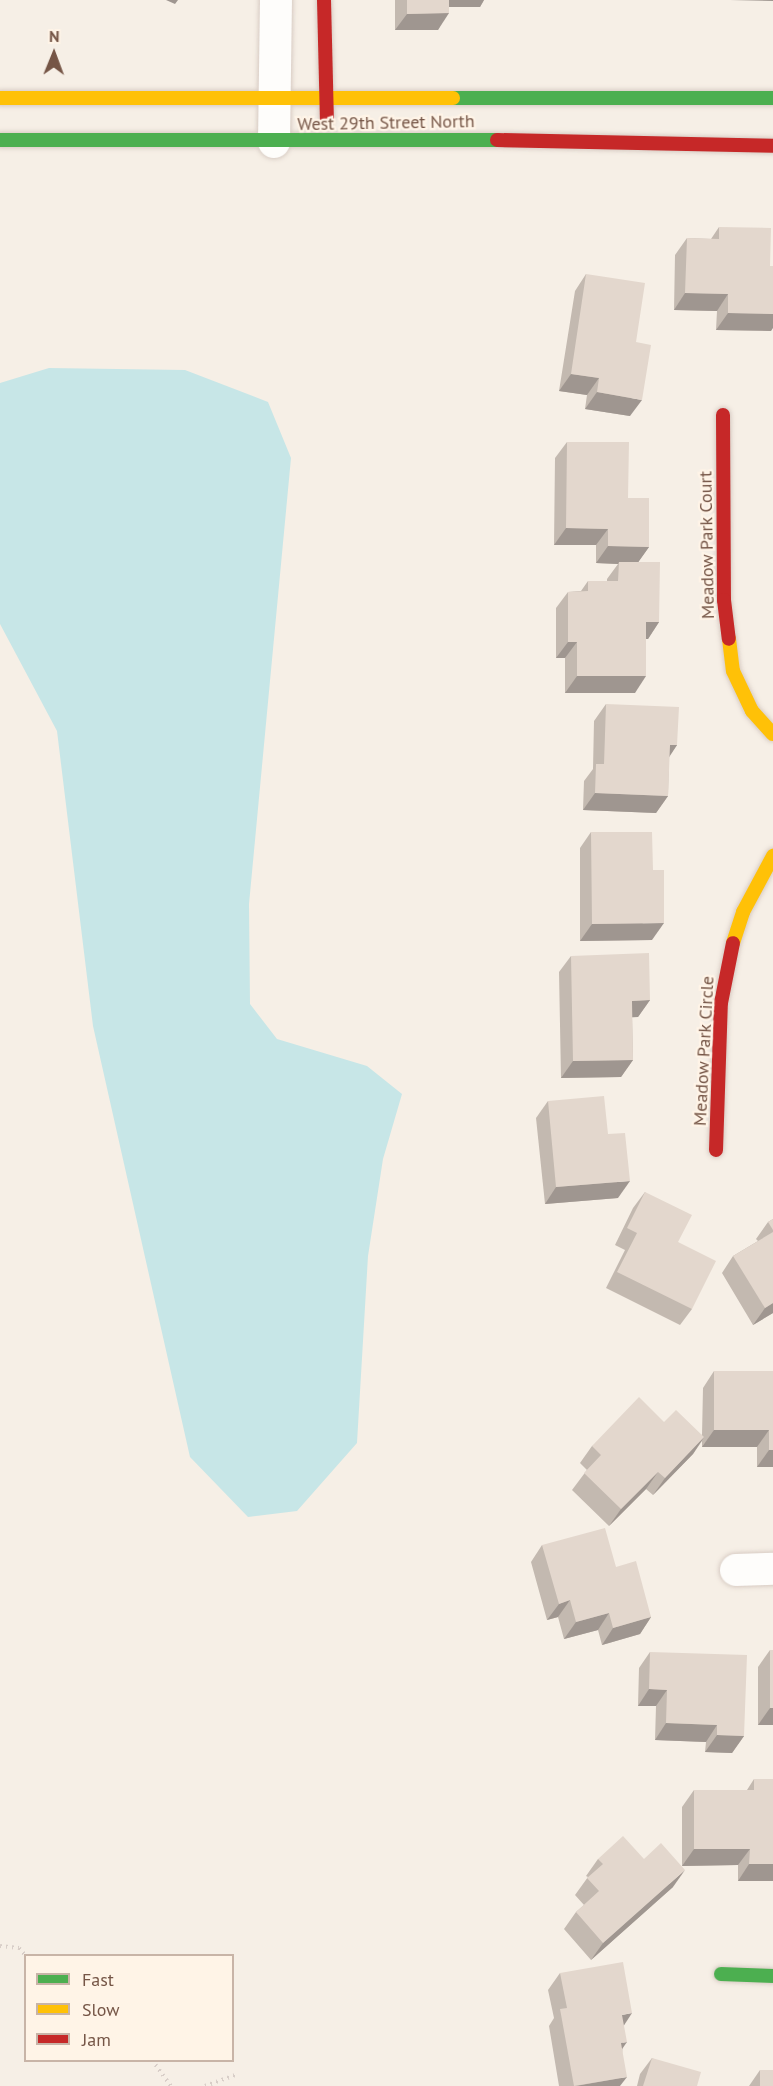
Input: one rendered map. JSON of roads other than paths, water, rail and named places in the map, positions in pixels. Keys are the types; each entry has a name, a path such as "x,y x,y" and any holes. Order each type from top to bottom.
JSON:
{"main road":[{"path":"324,0 328,98 325,143"},
{"name":"West 29th Street North","path":"0,98 773,98"},
{"name":"West 29th Street North","path":"0,140 325,143 496,140 773,146"},
{"name":"Meadow Park Court","path":"723,415 724,600 733,671 752,711 773,734"},
{"name":"Meadow Park Circle","path":"716,1150 721,1003 728,960 743,912 773,856"},
{"path":"721,1974 773,1976"}],"street":[{"path":"274,142 276,0"},
{"path":"736,1570 773,1569"}],"water":[{"path":"49,368 185,370 268,402 291,458 249,904 250,1004 277,1039 367,1066 402,1094 383,1159 368,1256 357,1443 297,1511 248,1517 190,1457 93,1026 57,731 0,624 0,383"}]}
